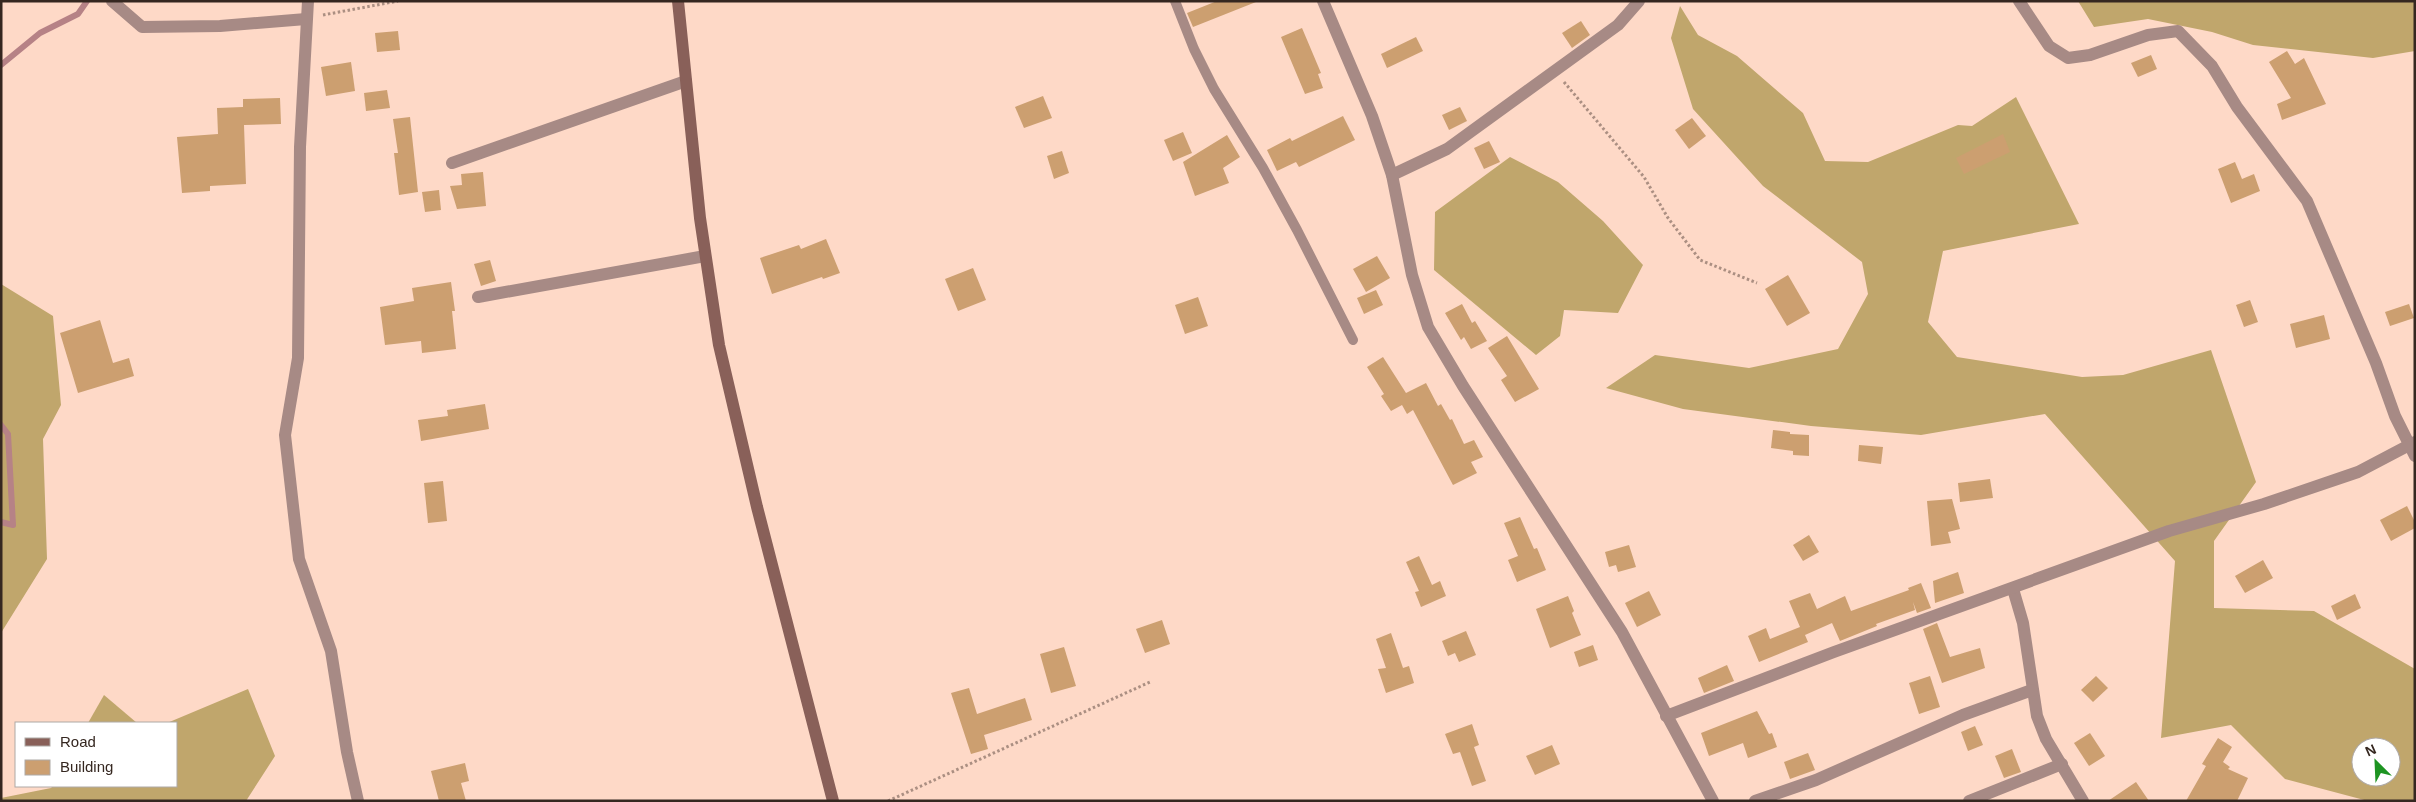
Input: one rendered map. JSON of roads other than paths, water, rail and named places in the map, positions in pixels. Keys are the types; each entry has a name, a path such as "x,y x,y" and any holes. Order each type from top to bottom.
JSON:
{"main road":[{"path":"678,1 705,256 719,345 757,506 832,801"}],"street":[{"path":"112,1 142,27 220,26 306,19"},
{"path":"308,1 300,147 298,358 285,435 299,559 331,651 347,752 358,801"},
{"path":"1323,1 1372,116 1392,176 1412,275 1428,327 1463,386 1622,632 1713,801"},
{"path":"1392,176 1447,149 1618,25 1639,1"},
{"path":"1666,716 1834,652 2013,589 2169,531 2264,504 2358,472 2413,447 2307,201 2237,107 2212,66 2199,50 2178,31 2148,35 2090,55 2068,58 2048,46 2019,1"},
{"path":"452,163 686,81"},
{"path":"478,297 705,256"},
{"path":"2013,589 2023,623 2037,716 2046,739 2083,801"},
{"path":"1755,801 1816,780 1963,715 2032,690"},
{"path":"1969,801 2062,764"}],"lane":[{"path":"1175,1 1194,49 1214,89 1263,168 1353,340"}],"waterway":[{"path":"1,65 40,33 78,14 87,1"},
{"path":"1,425 8,434 13,525 1,522"}]}
